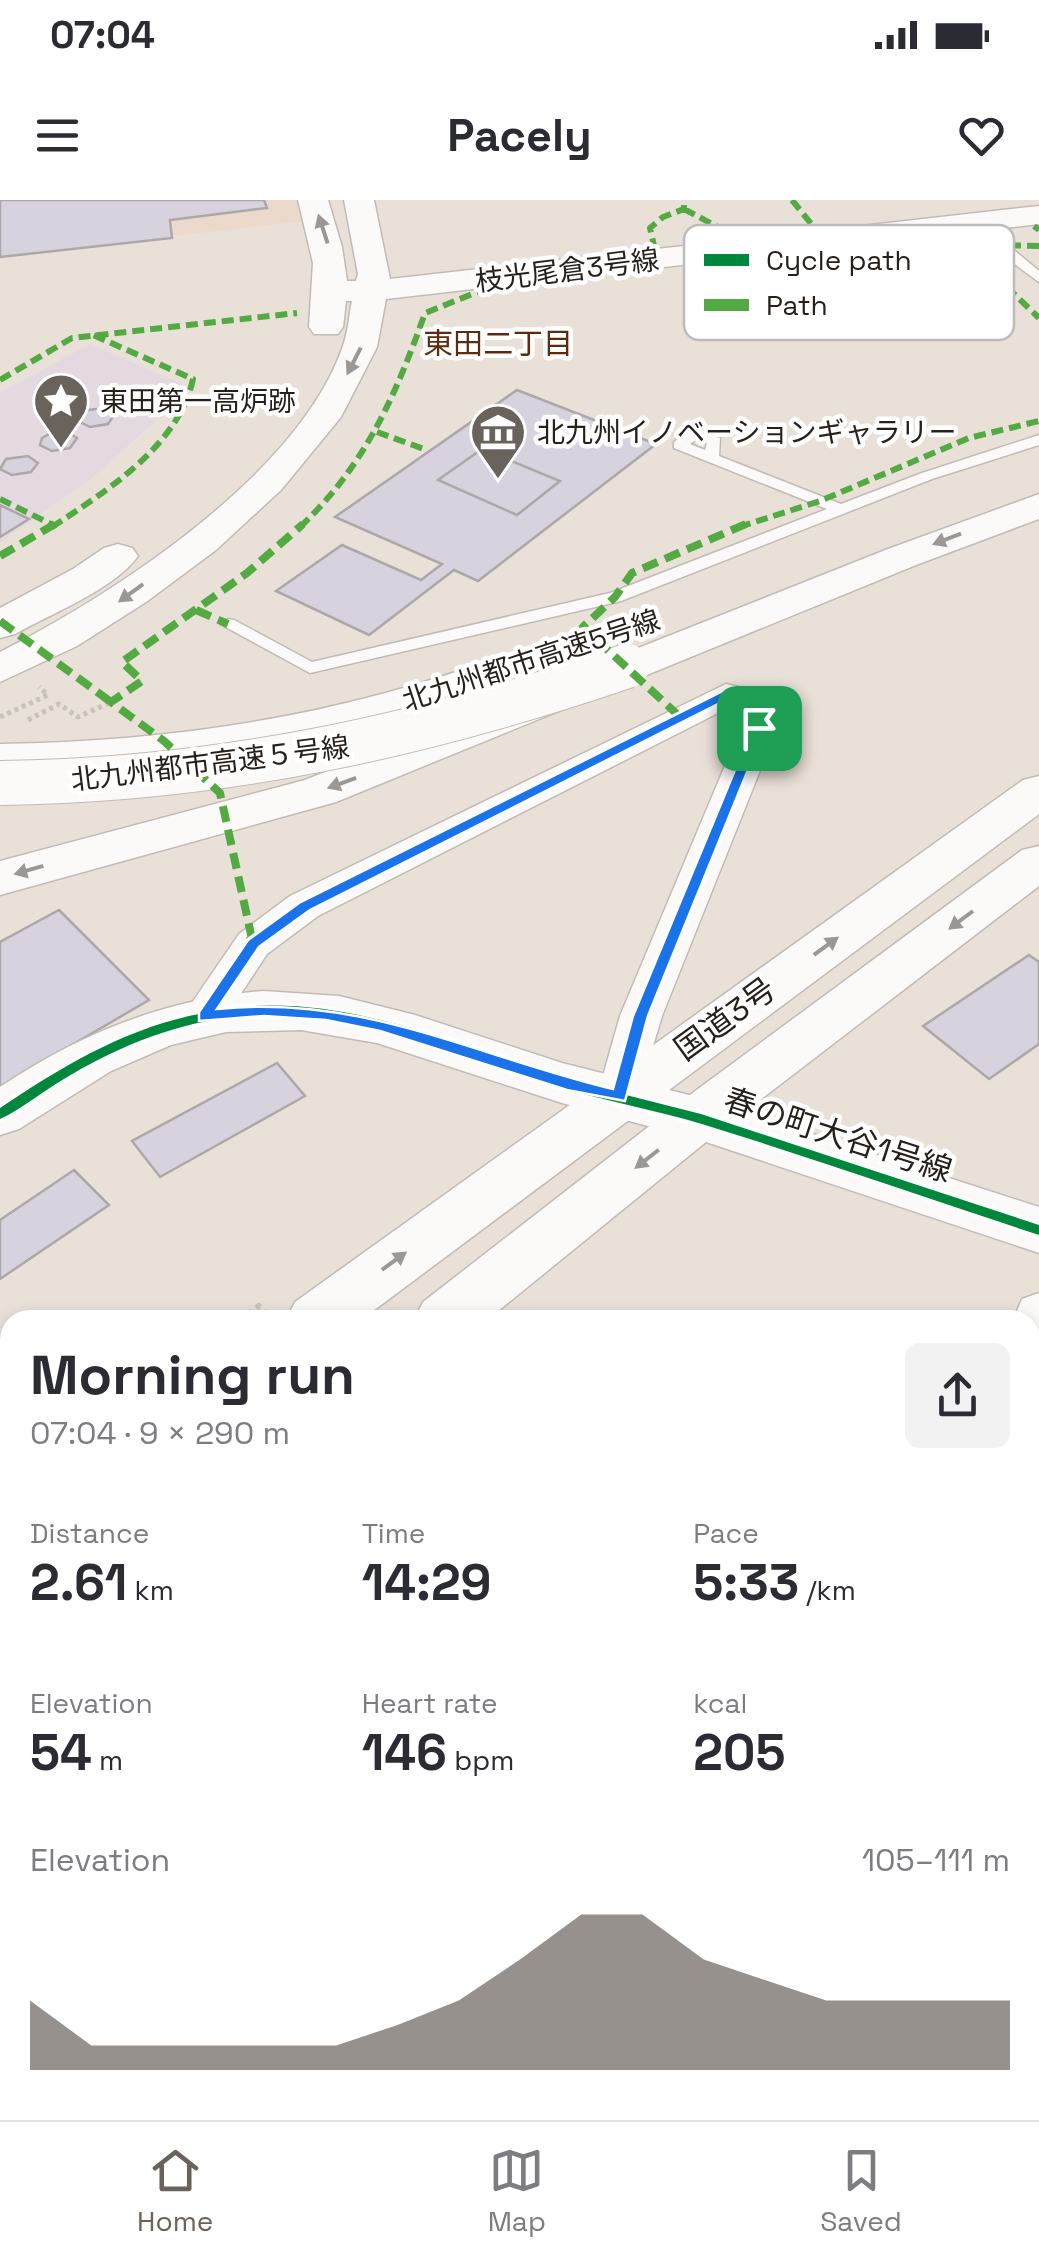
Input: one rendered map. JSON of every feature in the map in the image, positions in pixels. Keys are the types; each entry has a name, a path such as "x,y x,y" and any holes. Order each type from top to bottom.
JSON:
{"main road":[{"path":"273,422 295,396 322,346 332,292 328,243 313,200"},
{"path":"16,674 218,529 287,462 333,402 362,347 376,291 372,239 359,200"},
{"name":"枝光尾倉3号線","path":"955,225 1039,215"},
{"name":"枝光尾倉3号線","path":"332,292 376,291 684,256"},
{"name":"北九州都市高速5号線","path":"7,743 109,755 288,730 513,671 692,608 918,515 1039,471"},
{"name":"北九州都市高速５号線","path":"0,783 131,778 349,747 538,698 1039,506"},
{"path":"0,625 87,578 151,534"},
{"path":"0,845 305,758 439,710 692,608"},
{"path":"0,878 320,791 627,666"},
{"name":"国道3号","path":"330,1310 1039,791"},
{"name":"国道3号","path":"468,1310 698,1118 1039,862"},
{"name":"春の町大谷1号線","path":"0,1114 78,1064 143,1032 204,1016 264,1010 344,1018 698,1118 1039,1230"}],"street":[{"path":"204,1016 254,944 304,906 726,695 759,728 636,1028 619,1097"}],"lane":[{"path":"1014,255 1039,278"},
{"path":"228,624 310,668 615,596 927,476 1039,440"},
{"path":"711,458 842,510"}],"path":[{"path":"0,717 48,695 16,674"},
{"path":"7,743 59,704 78,717 111,702"},
{"path":"253,1310 258,1306"}],"shaded area":[{"path":"0,200 299,200 305,221 0,256"},
{"name":"東田第一高炉跡","path":"90,344 182,384 152,424 93,477 0,543 0,393"}],"building":[{"path":"0,200 264,200 267,208 170,220 172,238 0,257"},
{"name":"北九州イノベーションギャラリー","path":"517,390 656,444 478,581 454,570 369,635 276,591 342,545 421,580 442,564 335,517"},
{"path":"105,408 114,415 108,424 90,427 78,421 88,410"},
{"path":"68,432 77,438 70,448 52,451 40,445 42,438 51,433"},
{"path":"482,449 560,481 517,515 438,480"},
{"path":"28,456 38,463 31,472 12,475 0,469 6,459"},
{"path":"0,505 29,519 0,537"},
{"path":"59,910 149,1000 0,1087 0,942"},
{"path":"1029,955 1039,962 1039,1044 989,1079 923,1026"},
{"path":"277,1063 305,1096 160,1177 132,1141"},
{"path":"74,1170 109,1205 0,1279 0,1220"}],"marked path":[{"path":"655,250 650,228 663,217 684,209 684,200"},
{"path":"792,200 812,225"},
{"path":"684,209 714,225"},
{"path":"1034,226 1039,230"},
{"path":"1014,245 1039,246"},
{"path":"253,944 220,793 164,741 111,702 142,681 122,662 247,573 305,522 355,466 378,430 425,313 482,290"},
{"path":"1014,294 1039,318"},
{"path":"0,380 72,338 297,313"},
{"path":"0,556 76,511 133,467 176,422 188,402 193,379 93,335"},
{"path":"679,716 583,627 615,597 632,573 725,531 820,501 969,438 1039,421"},
{"path":"377,432 424,449"},
{"path":"0,499 53,525"},
{"path":"196,610 228,624"},
{"path":"0,621 111,702"}],"cycle path":[{"path":"204,1016 253,944 304,906 726,695 759,728 641,1016 619,1097"},
{"path":"0,1114 92,1057 157,1030 226,1013 301,1011 415,1034 562,1083 701,1119 1039,1230"}],"place":[{"name":"東田第一高炉跡","path":"61,450"},
{"name":"北九州イノベーションギャラリー","path":"498,481"}],"district":[{"name":"東田二丁目","path":"498,344"}],"route":[{"path":"726,695 759,728 641,1016 619,1097 381,1025 326,1014 264,1010 204,1016 254,944 304,906 726,695"}]}
